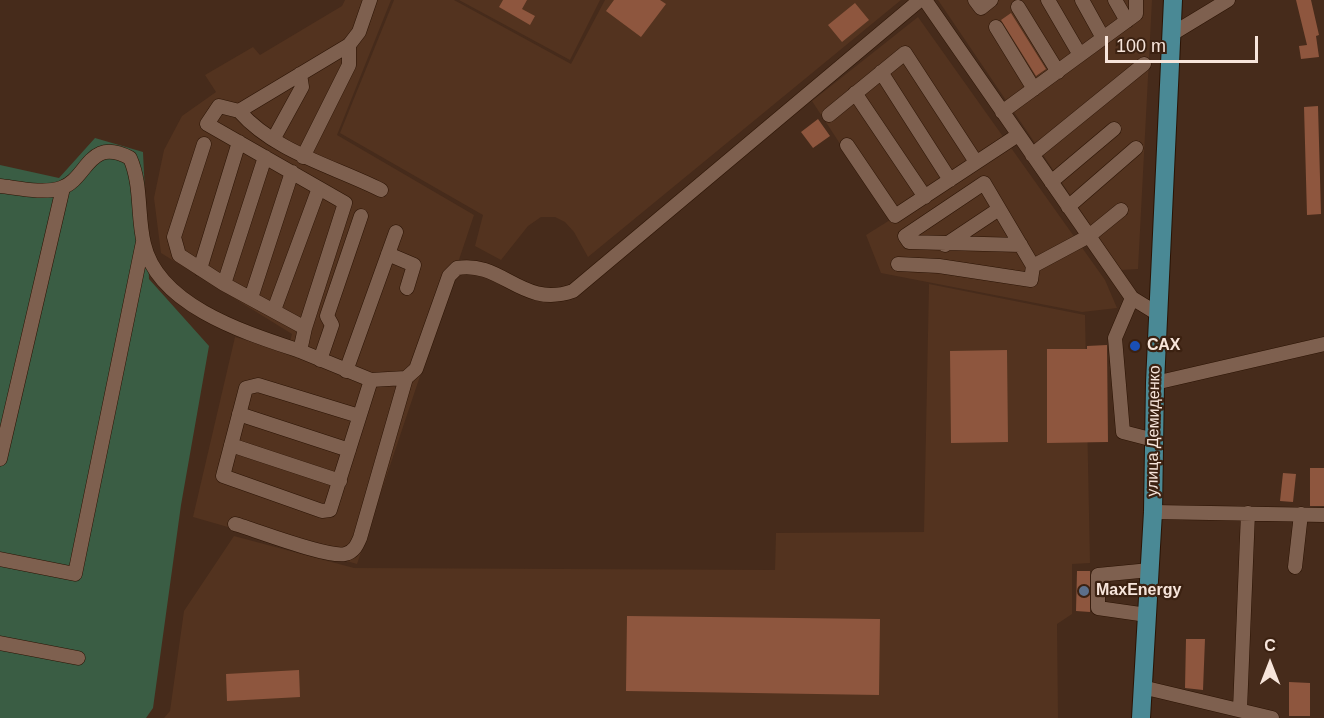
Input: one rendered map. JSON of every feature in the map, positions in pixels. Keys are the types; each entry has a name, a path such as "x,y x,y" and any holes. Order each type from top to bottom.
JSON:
{"main road":[{"name":"улица Демиденко","path":"1141,718 1153,512 1155,383 1173,0"}],"street":[{"path":"239,111 349,45 358,33 370,0"},
{"path":"975,0 981,8 991,0"},
{"path":"1048,0 1080,55"},
{"path":"1082,0 1103,38"},
{"path":"1115,0 1127,21"},
{"path":"1002,112 1136,14 1136,0"},
{"path":"1172,34 1228,0"},
{"path":"235,524 328,553 344,555 354,550 406,378 416,369 449,276 457,268 479,267 541,296 558,296 573,291 926,1 1132,298 1158,314"},
{"path":"1018,7 1058,72"},
{"path":"996,27 1034,89"},
{"path":"303,157 349,65 349,45"},
{"path":"829,115 905,53 976,162"},
{"path":"1032,155 1144,64"},
{"path":"881,72 950,180"},
{"path":"274,138 302,87 300,74"},
{"path":"855,93 925,197"},
{"path":"300,351 305,328 345,203 207,124 219,106 239,111 247,120 303,157 381,190"},
{"path":"1051,182 1114,129"},
{"path":"847,145 895,216 1018,135"},
{"path":"200,269 239,142"},
{"path":"204,144 174,237 179,255 225,284 305,328"},
{"path":"1068,207 1136,148"},
{"path":"0,459 63,188 92,159 103,153 118,151 130,158 136,171 143,239 153,269 168,288 237,330 300,351 370,380 406,378"},
{"path":"225,284 265,157"},
{"path":"251,298 292,172"},
{"path":"1021,245 945,245 909,242 905,236 984,183 1034,266"},
{"path":"0,186 32,189 63,188"},
{"path":"274,310 319,188"},
{"path":"945,245 999,209"},
{"path":"898,264 939,266 1030,280 1034,266 1089,236 1121,210"},
{"path":"320,360 332,325 327,316 361,216"},
{"path":"346,371 396,232"},
{"path":"0,559 75,574 143,239"},
{"path":"388,254 414,265 406,288"},
{"path":"1132,298 1115,338 1123,432 1154,440"},
{"path":"1155,383 1324,344"},
{"path":"359,416 258,385 250,385 246,388 223,476 322,511 330,510 340,481 370,380"},
{"path":"239,414 349,450"},
{"path":"231,445 340,481"},
{"path":"1153,512 1324,514"},
{"path":"1240,709 1248,513"},
{"path":"1294,567 1301,514"},
{"path":"1147,615 1098,608 1098,574 1150,570"},
{"path":"0,643 78,658"},
{"path":"1142,687 1272,718"}],"shaded area":[{"path":"345,0 391,0 337,135 474,215 357,564 193,517 235,337 287,352 292,334 161,253 154,198 164,150 182,116 216,92 205,75 253,47 260,55 342,6"},
{"path":"394,0 454,0 571,64 605,0 901,0 588,257 574,232 565,222 555,217 541,217 528,226 501,260 475,246 483,215 340,133"},
{"path":"459,0 600,0 570,60"},
{"path":"938,0 1152,0 1138,269 1121,270"},
{"path":"918,17 1105,280 1117,308 1082,312 881,273 866,235 890,220 812,101"},
{"path":"929,284 1085,315 1090,563 1072,564 1072,614 1057,624 1058,718 164,718 170,711 184,611 234,536 354,568 775,570 776,533 924,532"}],"green space":[{"path":"95,138 143,152 149,279 209,346 181,505 153,708 146,718 0,718 0,165 59,178"}],"building":[{"path":"503,0 527,0 522,9 535,16 530,25 499,7"},
{"path":"614,0 660,0 666,4 641,37 606,11"},
{"path":"1296,0 1311,0 1319,35 1316,36 1319,57 1301,59 1299,46 1307,45"},
{"path":"855,3 869,20 842,42 828,25"},
{"path":"1011,13 1046,69 1036,76 1001,20"},
{"path":"1318,106 1321,214 1307,215 1304,107"},
{"path":"818,119 830,136 813,148 801,132"},
{"path":"1107,345 1108,442 1047,443 1047,349 1087,349 1087,346"},
{"path":"1007,350 1008,442 951,443 950,351"},
{"path":"1310,468 1324,468 1324,506 1310,506"},
{"path":"1283,473 1296,474 1293,502 1280,501"},
{"name":"MaxEnergy","path":"1077,571 1090,571 1090,612 1076,611"},
{"path":"627,616 880,619 879,695 626,691"},
{"path":"1186,639 1205,639 1203,690 1185,688"},
{"path":"299,670 300,697 227,701 226,674"},
{"path":"1289,682 1310,683 1310,716 1289,716"}],"place":[{"name":"САХ","path":"1135,346"},
{"name":"MaxEnergy","path":"1084,591"}]}
